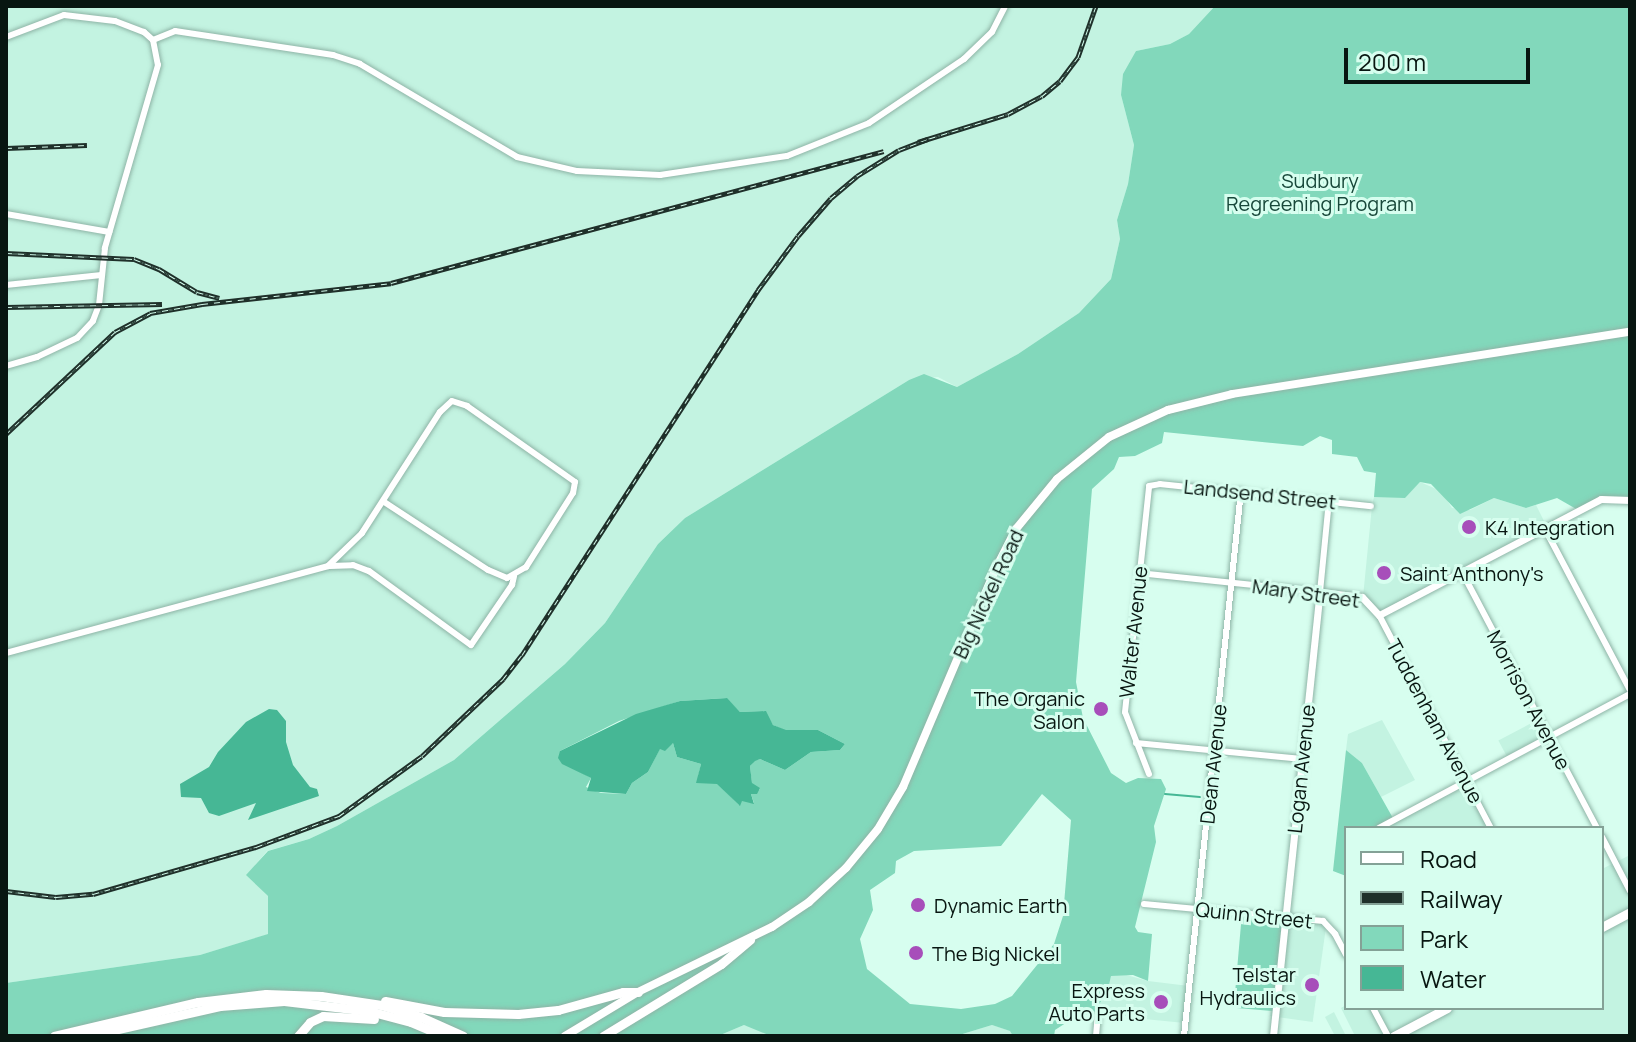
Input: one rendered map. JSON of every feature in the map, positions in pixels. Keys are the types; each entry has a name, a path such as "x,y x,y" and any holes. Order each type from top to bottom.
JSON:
{"main road":[{"name":"Big Nickel Road","path":"565,1036 638,992 750,940 786,919 821,892 878,829 911,769 1004,551 1048,488 1096,446 1136,422 1211,398 1630,332"},
{"path":"1604,926 1630,912"},
{"path":"603,1036 721,964 750,940"},
{"path":"360,1001 374,999 466,1014 518,1014 558,1010 623,992 638,992"},
{"path":"54,1036 174,1007 242,995 308,995 360,1001 400,1010 463,1036"},
{"path":"87,1036 220,1006 270,1002 331,1005 395,1018 444,1036"},
{"path":"1394,1036 1443,1010"},
{"path":"298,1036 310,1022 323,1016 395,1018"}],"street":[{"path":"153,40 175,31 333,55 360,64 517,157 577,171 660,175 787,156 869,123 964,59 992,32 1005,6"},
{"path":"6,37 64,15 136,26 153,40 158,65 155,84 109,232 98,309 93,321 77,338 37,357 6,366"},
{"path":"6,214 109,232"},
{"path":"6,285 101,275"},
{"path":"6,653 328,566 353,565 369,571 471,645 512,585 514,576 526,567 573,493 575,479 467,406 452,401 444,406 354,544 328,566"},
{"name":"Landsend Street","path":"1149,486 1160,484 1241,491 1371,506"},
{"name":"Walter Avenue","path":"1149,486 1125,712 1149,774"},
{"name":"Dean Avenue","path":"1184,1036 1241,491"},
{"name":"Mary Street","path":"1139,573 1362,597 1379,615 1601,499 1630,500"},
{"name":"Logan Avenue","path":"1273,1036 1329,501"},
{"path":"384,502 494,574 514,576"},
{"path":"1383,826 1630,692 1544,527"},
{"name":"Morrison Avenue","path":"1462,572 1596,826"},
{"name":"Tuddenham Avenue","path":"1379,615 1490,826"},
{"path":"1136,743 1302,759"},
{"path":"1604,841 1630,891"},
{"name":"Quinn Street","path":"1144,904 1327,924 1344,952"},
{"path":"1374,1010 1388,1036"},
{"path":"1096,1036 1098,1015"}],"shaded area":[{"path":"6,6 1215,6 1189,34 1170,44 1136,51 1121,95 1134,145 1128,184 1117,220 1120,239 1111,279 1079,313 1018,354 957,387 938,377 909,380 685,518 658,544 605,623 565,664 454,760 337,826 309,839 267,851 247,875 268,896 269,934 200,955 6,983"},
{"path":"1420,482 1441,491 1452,508 1470,510 1494,498 1526,508 1536,505 1546,525 1379,614 1363,597 1374,497 1407,495"},
{"path":"1539,719 1548,736 1507,757 1498,741"},
{"path":"1382,720 1415,780 1381,797 1362,763 1346,750 1348,734"},
{"path":"1467,780 1491,826 1384,826"},
{"path":"1630,855 1630,1036 1355,1036 1341,1008 1344,1006 1344,1010 1604,1010 1604,868"},
{"path":"1284,917 1327,923 1313,1022 1270,1016"},
{"path":"1123,974 1148,981 1189,986 1185,1023 1093,1014 1108,990 1111,976"},
{"path":"1334,1012 1346,1036 1335,1036 1325,1017"},
{"path":"744,1025 766,1031 771,1036 718,1036"},
{"path":"992,1025 1011,1031 1013,1036 956,1036"}],"green space":[{"name":"Sudbury Regreening Program","path":"1215,6 1630,6 1630,500 1606,498 1578,510 1557,498 1526,508 1494,498 1460,514 1431,484 1420,482 1405,498 1374,497 1376,473 1364,471 1357,457 1332,454 1332,440 1320,436 1303,446 1164,432 1162,443 1135,456 1119,457 1114,469 1092,489 1076,682 1083,718 1111,773 1126,783 1138,778 1161,779 1166,789 1154,826 1156,842 1135,927 1138,932 1152,934 1148,981 1133,975 1111,976 1108,990 1093,1014 1078,1015 1055,1030 1054,1036 1013,1036 1010,1031 992,1025 956,1036 771,1036 744,1025 718,1036 464,1036 438,1023 295,994 51,1036 6,1036 6,983 200,955 268,934 268,896 246,875 268,851 309,839 337,826 454,760 565,664 605,623 658,544 685,518 909,380 924,374 957,387 1018,354 1079,313 1111,279 1120,239 1117,220 1128,184 1134,145 1121,95 1123,74 1136,51 1170,44 1189,34","holes":["726,698 740,712 764,711 773,725 786,731 818,730 845,744 840,750 811,752 785,770 760,759 755,760 750,766 752,784 760,789 751,794 754,803 742,800 739,805 718,784 698,777 701,764 677,757 673,743 660,748 648,772 632,783 626,794 601,793 586,787 591,778 562,762 560,751 619,721 680,701","1042,794 1071,820 1063,916 1054,944 1012,996 995,1004 961,1009 910,1004 867,969 860,939 873,910 870,890 895,873 896,861 914,851 1001,846"]},
{"path":"1346,750 1362,763 1394,820 1384,826 1344,826 1344,875 1333,871"},
{"path":"1242,913 1284,917 1276,1011 1234,1008"},
{"path":"284,1002 349,1008 443,1036 89,1036 193,1012"}],"water":[{"path":"727,698 740,712 766,711 773,725 786,730 818,730 845,744 840,750 811,752 785,770 760,759 755,761 750,766 752,783 760,788 757,794 751,794 754,804 742,801 740,806 717,784 696,783 701,764 677,757 673,743 665,751 660,749 648,772 632,783 626,794 587,791 591,778 562,764 558,758 560,751 636,714 680,701"},
{"path":"269,709 277,710 286,721 286,742 293,765 310,787 317,789 319,796 248,820 256,803 219,816 209,813 201,798 181,797 180,784 209,767 218,752 246,722"}],"waterway":[{"path":"1165,794 1200,797"}],"railway":[{"path":"918,142 1008,114 1042,96 1060,81 1078,57 1096,6"},
{"path":"6,891 56,897 93,894 256,847 339,816 422,756 503,679 522,655 758,290 798,236 831,198 857,176 899,150 928,139"},
{"path":"6,148 87,145"},
{"path":"6,434 115,332 150,313 202,304 391,283 884,151"},
{"path":"6,253 134,259 159,269 197,292 219,298"},
{"path":"6,307 162,304"}],"place":[{"name":"K4 Integration","path":"1469,527"},
{"name":"Saint Anthony's","path":"1384,573"},
{"name":"The Organic Salon","path":"1101,709"},
{"name":"Dynamic Earth","path":"918,905"},
{"name":"The Big Nickel","path":"916,953"},
{"name":"Telstar Hydraulics","path":"1312,985"},
{"name":"Express Auto Parts","path":"1161,1002"}]}
